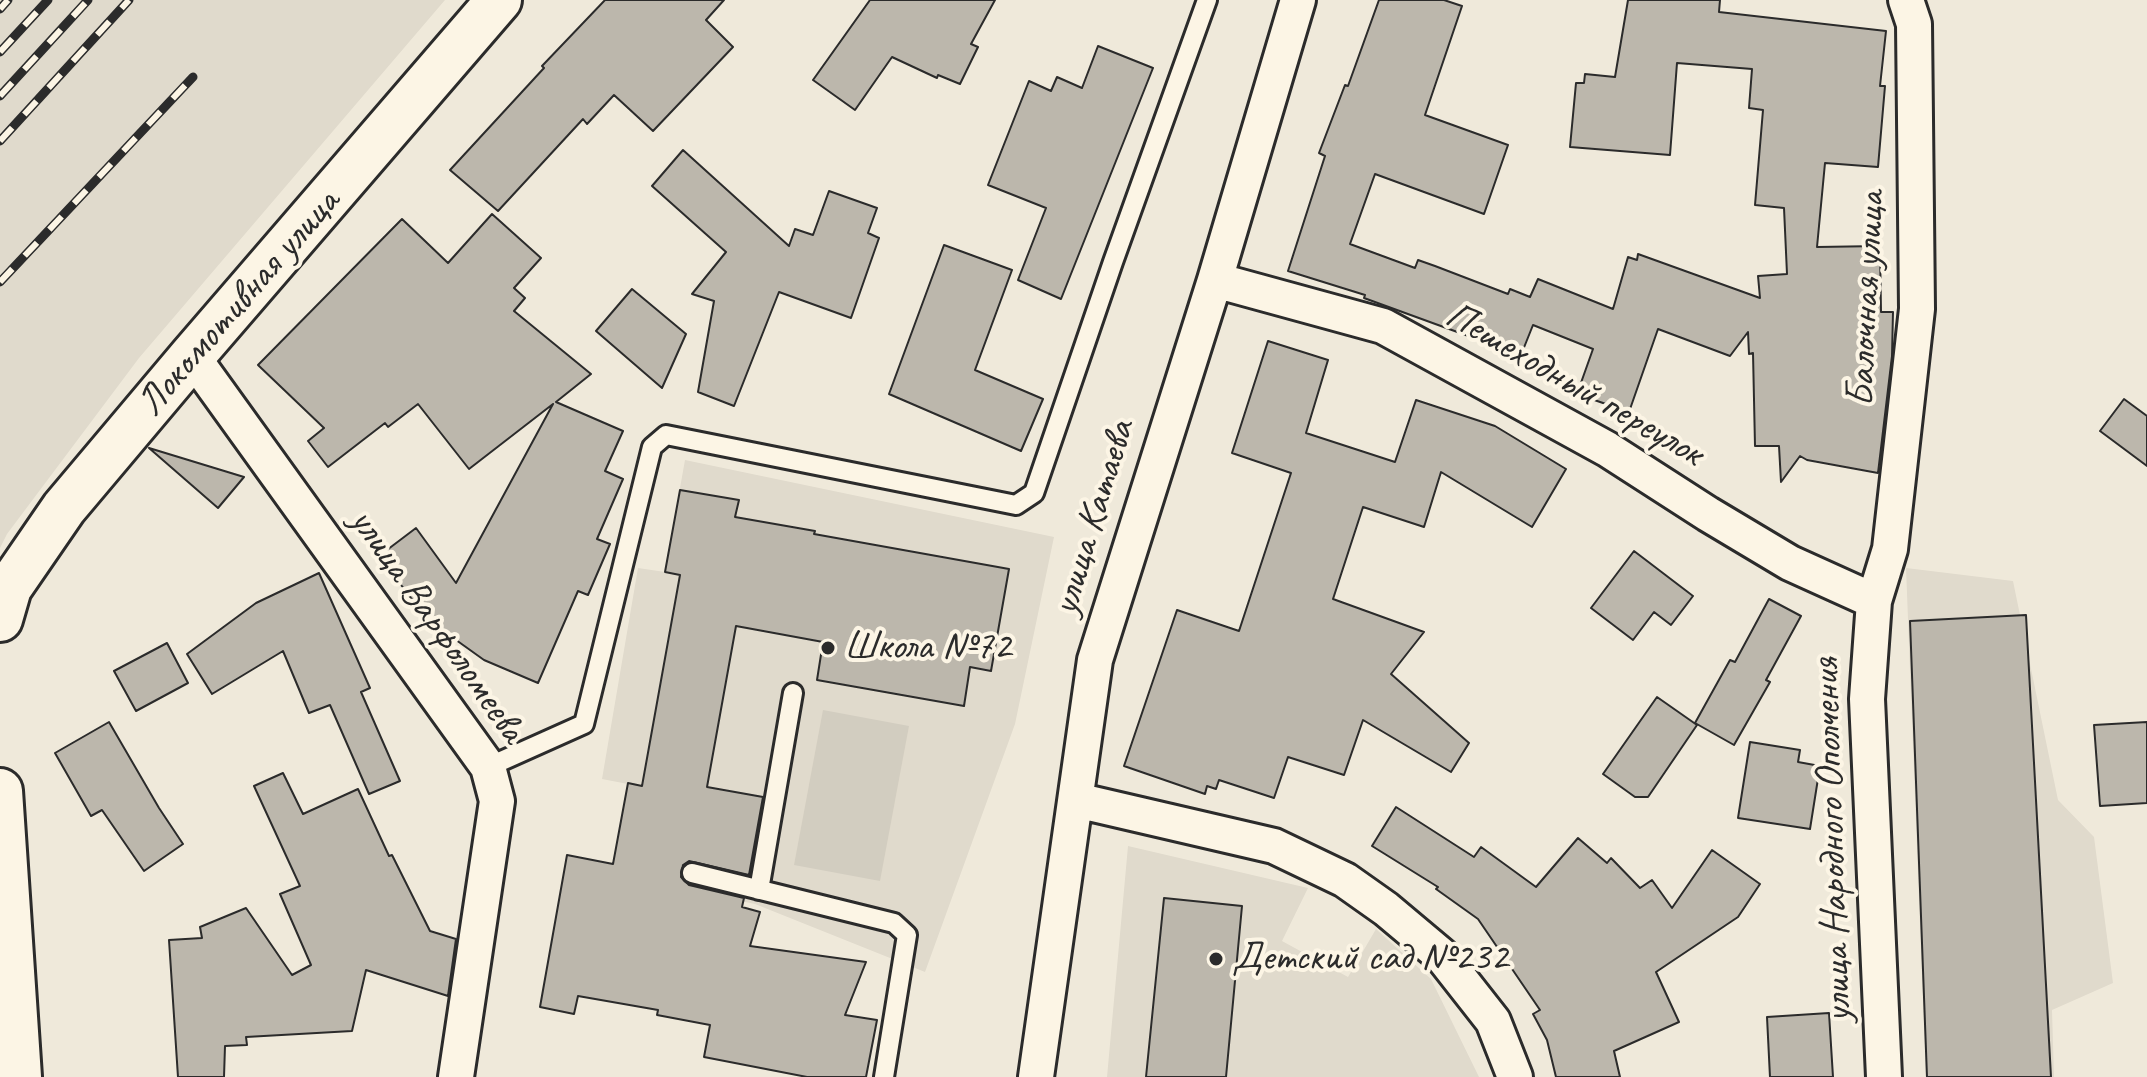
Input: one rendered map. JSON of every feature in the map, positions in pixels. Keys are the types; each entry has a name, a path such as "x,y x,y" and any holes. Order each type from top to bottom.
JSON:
{"street":[{"name":"Локомотивная улица","path":"0,619 9,588 64,508 499,0"},
{"name":"улица Катаева","path":"1036,1077 1095,660 1215,280 1298,0"},
{"name":"Балочная улица","path":"1874,601 1890,549 1917,309 1914,24 1906,0"},
{"name":"Пешеходный переулок","path":"1215,280 1383,326 1607,449 1790,563 1874,601"},
{"name":"улица Варфоломеева","path":"192,356 488,767 497,801 456,1077"},
{"name":"улица Народного Ополчения","path":"1874,601 1867,699 1884,1077"},
{"path":"0,791 19,1077"},
{"path":"1076,800 1274,846 1345,880 1386,909 1442,956 1493,1021 1515,1077"}],"lane":[{"path":"488,767 584,724 652,447 666,435 1016,505 1034,493 1207,0"},
{"path":"759,890 793,693"},
{"path":"692,873 894,923 907,935 884,1077"}],"shaded area":[{"path":"0,0 445,0 139,358 7,534 0,548"},
{"name":"Школа №72","path":"685,460 1054,537 1015,724 925,972 755,904 670,886 672,870 614,859 628,784 602,779 638,568 665,572"},
{"path":"1906,568 2013,581 2058,800 2094,837 2113,983 2052,1010 2054,1077 1926,1077"},
{"path":"823,710 909,726 880,881 794,865"},
{"name":"Детский сад №232","path":"1128,846 1308,888 1282,941 1348,977 1376,929 1431,979 1479,1077 1107,1077"}],"building":[{"path":"605,0 724,0 706,20 733,47 653,131 614,95 587,124 583,119 498,211 450,170"},
{"path":"870,0 995,0 971,44 978,47 960,84 938,75 937,78 892,57 855,110 813,80"},
{"path":"1379,0 1444,0 1462,6 1425,115 1508,145 1484,214 1375,174 1350,244 1415,268 1418,260 1508,294 1510,289 1530,297 1538,279 1613,309 1628,257 1637,260 1638,254 1760,298 1758,276 1787,274 1784,208 1755,205 1763,110 1749,108 1752,69 1677,63 1670,155 1570,147 1576,83 1584,83 1585,74 1615,77 1628,0 1720,0 1719,12 1886,31 1880,86 1885,86 1878,167 1825,163 1817,247 1880,246 1881,312 1893,312 1892,356 1878,473 1807,460 1800,456 1781,482 1779,446 1755,446 1753,353 1749,354 1748,332 1730,356 1658,329 1629,412 1577,394 1593,349 1533,325 1523,350 1473,330 1471,337 1364,298 1365,295 1288,271 1325,156 1319,153 1345,85 1348,86"},
{"path":"1098,46 1153,68 1061,299 1018,280 1046,208 988,185 1029,81 1051,91 1057,77 1082,88"},
{"path":"683,150 789,246 795,229 813,235 829,191 877,208 868,233 879,238 851,318 779,292 734,406 698,392 714,301 692,294 726,252 652,186"},
{"path":"492,214 541,258 514,288 525,298 514,311 591,374 556,402 623,431 605,471 623,479 597,539 610,544 588,595 578,591 538,683 484,660 410,607 414,602 379,556 416,528 456,583 553,404 469,469 418,404 388,427 385,423 328,467 308,441 324,428 258,365 402,219 448,263"},
{"path":"944,245 1012,270 975,370 1043,399 1021,451 889,394"},
{"path":"632,289 686,334 662,388 596,331"},
{"path":"1268,341 1328,360 1306,433 1395,462 1416,400 1495,426 1566,469 1532,527 1441,472 1424,527 1363,507 1333,599 1424,632 1391,674 1469,743 1451,772 1363,720 1344,775 1288,757 1274,798 1219,780 1216,789 1207,786 1205,794 1124,766 1177,610 1239,631 1291,473 1232,453"},
{"path":"2124,399 2147,416 2147,466 2100,431"},
{"path":"149,448 244,477 218,508"},
{"path":"680,490 739,500 735,517 1009,569 991,671 970,667 964,706 817,680 823,642 736,626 707,787 763,797 749,875 689,861 683,865 681,877 689,885 744,898 742,907 760,912 750,946 866,962 845,1015 877,1020 866,1077 807,1077 704,1057 710,1025 657,1015 658,1010 578,996 574,1014 540,1007 567,855 613,864 628,783 642,786 680,575 665,572"},
{"path":"1634,551 1693,596 1671,625 1654,612 1633,640 1591,608"},
{"path":"319,573 370,688 361,692 400,781 369,794 330,705 309,713 283,651 212,694 187,654 256,603"},
{"path":"1769,599 1801,616 1766,680 1770,682 1734,745 1695,723 1730,660 1735,662"},
{"path":"2026,615 2051,1077 1927,1077 1910,621"},
{"path":"167,643 188,683 136,711 114,671"},
{"path":"1657,697 1697,725 1648,797 1635,797 1603,774"},
{"path":"109,722 183,844 144,871 102,810 91,816 55,753"},
{"path":"2147,722 2147,803 2100,806 2094,725"},
{"path":"1750,742 1800,750 1798,762 1820,766 1810,829 1738,818"},
{"path":"283,773 303,814 358,789 389,856 392,855 430,931 456,939 448,996 366,970 352,1031 246,1037 247,1045 225,1046 224,1077 178,1077 169,940 202,938 200,927 246,908 292,975 311,965 280,894 300,886 254,786"},
{"path":"1396,807 1474,857 1481,847 1536,887 1578,838 1607,863 1611,858 1640,888 1652,880 1672,908 1712,850 1760,884 1738,917 1656,972 1679,1022 1614,1051 1620,1077 1556,1077 1547,1040 1533,1014 1540,1010 1478,919 1436,889 1438,887 1372,846"},
{"path":"1164,898 1242,906 1226,1077 1146,1077"},
{"path":"1829,1013 1833,1077 1770,1077 1767,1017"}],"railway":[{"path":"0,9 8,0"},
{"path":"0,52 48,0"},
{"path":"0,96 88,0"},
{"path":"0,141 129,0"},
{"path":"0,282 193,77"}],"place":[{"name":"Школа №72","path":"828,648"},
{"name":"Детский сад №232","path":"1216,959"}]}
